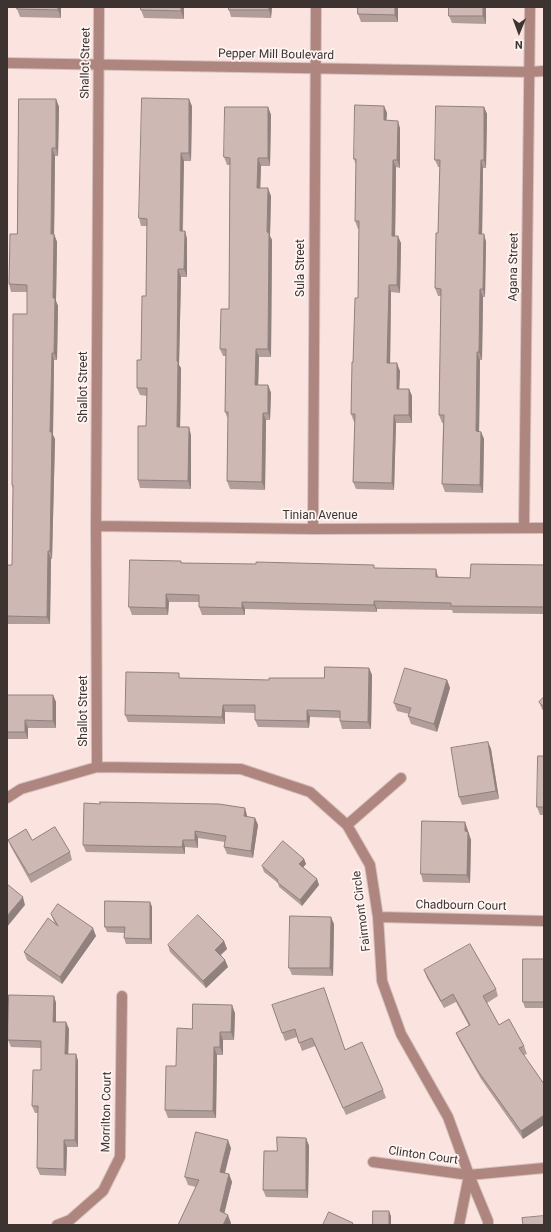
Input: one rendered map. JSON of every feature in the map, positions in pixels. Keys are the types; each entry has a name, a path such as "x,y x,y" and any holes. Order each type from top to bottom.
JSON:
{"street":[{"name":"Shallot Street","path":"97,767 96,526 99,7"},
{"name":"Sula Street","path":"313,529 316,7"},
{"name":"Agana Street","path":"524,528 530,7"},
{"name":"Pepper Mill Boulevard","path":"7,63 529,72 544,71"},
{"name":"Tinian Avenue","path":"96,526 313,529 544,528"},
{"name":"Fairmont Circle","path":"7,798 21,789 97,767 241,769 310,792 347,825 370,865 378,918 382,980 401,1034 448,1117 469,1175 488,1221 488,1225"},
{"path":"347,825 401,778"},
{"name":"Chadbourn Court","path":"378,918 544,921"},
{"name":"Morrilton Court","path":"57,1225 70,1220 103,1191 120,1157 122,996"},
{"name":"Clinton Court","path":"373,1162 469,1175 544,1168"},
{"path":"459,1225 469,1175"}],"building":[{"path":"17,7 58,7 58,10 17,9"},
{"path":"141,7 181,7 181,11 141,10"},
{"path":"229,7 269,7 269,10 229,10"},
{"path":"358,7 395,7 395,15 358,14"},
{"path":"449,7 483,7 483,16 449,16"},
{"path":"142,98 189,99 189,153 181,153 180,231 185,231 184,269 178,269 177,361 177,427 189,427 188,481 138,480 138,426 146,426 147,388 137,388 137,360 141,360 142,296 146,296 147,219 139,218"},
{"path":"19,99 56,99 56,148 52,148 51,234 54,234 53,298 55,298 50,432 52,432 50,551 48,551 47,617 7,616 7,565 12,565 13,314 27,314 27,285 9,284 10,234 17,234"},
{"path":"355,105 384,106 384,120 398,121 397,160 393,160 392,236 398,236 397,285 389,285 387,363 397,363 397,389 409,389 409,415 394,415 392,483 353,482 355,414 351,414 352,362 355,298 358,298 359,221 355,221"},
{"path":"436,106 484,107 484,160 481,160 479,234 484,234 483,289 480,289 479,352 477,352 476,431 481,432 480,485 442,484 444,415 439,415 441,289 435,288 440,160 435,160"},
{"path":"225,107 268,107 268,158 258,158 257,188 268,188 267,232 269,233 268,349 256,349 255,385 268,385 268,413 263,413 262,482 227,481 228,412 225,412 226,349 220,349 221,309 229,309 230,158 224,157"},
{"path":"130,560 181,561 181,563 256,564 256,562 374,565 374,568 436,569 436,577 470,578 471,564 544,565 544,607 451,606 451,603 374,601 374,605 242,602 242,608 199,607 199,595 166,594 166,608 129,607"},
{"path":"325,667 369,668 368,722 340,721 340,711 307,710 307,721 255,720 255,705 223,705 222,717 125,715 126,672 179,673 179,678 269,680 269,678 324,678"},
{"path":"405,668 447,680 434,724 408,716 411,708 394,703"},
{"path":"7,695 53,695 53,721 25,720 25,732 7,732"},
{"path":"544,697 544,707 539,702"},
{"path":"488,742 496,791 459,797 451,748"},
{"path":"538,756 544,756 544,807 537,807"},
{"path":"100,802 219,804 245,808 244,816 255,818 251,851 224,847 226,836 195,831 195,840 183,840 182,847 83,845 84,803 100,804"},
{"path":"422,821 465,822 465,831 468,832 467,875 421,874"},
{"path":"55,827 70,852 29,875 8,840 26,829 32,840"},
{"path":"283,841 304,859 299,864 317,879 300,900 277,882 278,880 262,866"},
{"path":"7,884 23,897 7,916"},
{"path":"105,901 150,902 150,939 124,938 125,927 105,927"},
{"path":"58,904 93,928 60,977 24,952 48,918 58,926 51,914"},
{"path":"198,915 224,941 215,950 225,960 203,981 168,945"},
{"path":"290,916 331,917 330,968 289,968"},
{"path":"470,944 496,989 483,996 499,1025 509,1019 524,1046 519,1048 544,1084 544,1115 521,1131 478,1071 456,1033 470,1025 453,994 441,1001 424,970"},
{"path":"523,959 544,959 544,1002 523,1002"},
{"path":"324,988 345,1050 362,1042 383,1090 343,1108 312,1038 299,1043 295,1029 282,1033 272,1005"},
{"path":"9,995 54,996 53,1022 66,1022 65,1054 76,1054 75,1140 64,1140 64,1169 37,1168 38,1106 32,1106 33,1070 41,1070 41,1041 8,1040"},
{"path":"193,1004 232,1005 231,1032 220,1032 220,1047 214,1047 213,1111 165,1110 166,1066 176,1066 177,1028 192,1029"},
{"path":"196,1132 228,1140 220,1172 229,1174 220,1211 228,1215 223,1225 178,1225 199,1180 185,1177"},
{"path":"277,1137 306,1138 306,1190 263,1190 264,1151 277,1151"},
{"path":"373,1211 389,1211 389,1225 373,1225"},
{"path":"329,1212 353,1223 352,1225 323,1225"},
{"path":"544,1216 544,1225 523,1225 522,1218"}]}
